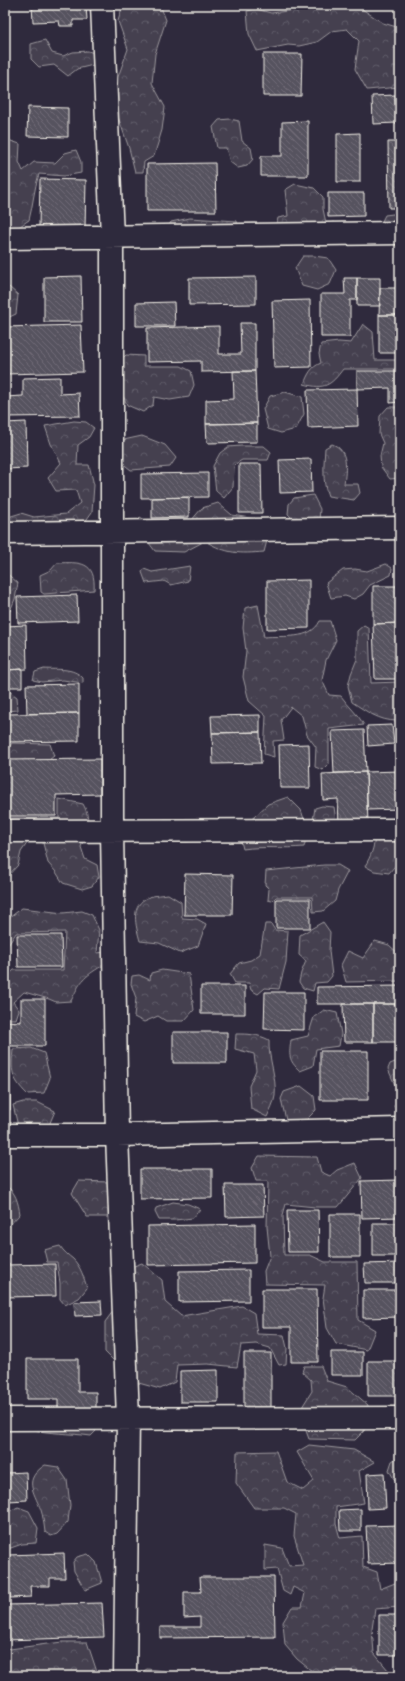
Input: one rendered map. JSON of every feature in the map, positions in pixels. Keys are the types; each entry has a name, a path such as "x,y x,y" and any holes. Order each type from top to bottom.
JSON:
{"street":[{"path":"102,5 112,237 112,831 117,1135 128,1418 125,1676"},
{"path":"5,238 400,233"},
{"path":"5,533 400,528"},
{"path":"5,830 400,830"},
{"path":"5,1135 117,1135 400,1129"},
{"path":"5,1419 400,1418"}],"green space":[{"path":"123,5 160,5 166,20 155,54 152,83 165,107 162,130 154,156 144,162 143,172 135,172 129,148 116,111 118,77 128,49 118,21"},
{"path":"297,5 356,5 383,23 400,28 400,90 399,87 367,90 355,69 359,41 347,29 332,31 317,42 299,46 288,45 257,51 249,34 247,11 256,9 271,13 296,10"},
{"path":"45,40 52,53 63,56 73,52 88,51 94,53 93,65 77,69 68,76 54,65 39,67 31,59 31,44"},
{"path":"230,119 239,121 242,141 251,148 253,159 247,166 238,168 230,162 226,148 217,148 213,127 219,120"},
{"path":"5,139 20,144 19,162 23,171 34,162 55,163 65,153 76,150 81,162 81,173 64,176 39,174 29,220 17,228 5,226"},
{"path":"295,184 314,188 323,197 323,209 326,223 334,222 334,228 309,232 304,222 300,229 275,231 278,218 288,216 285,190"},
{"path":"400,214 400,241 389,239 382,221 385,215"},
{"path":"190,218 237,221 239,240 165,231 171,222"},
{"path":"303,256 328,258 336,270 330,284 317,290 302,286 295,268"},
{"path":"9,287 18,295 16,314 5,319 5,288"},
{"path":"363,324 373,332 375,360 400,360 400,369 343,369 335,379 327,385 311,386 304,384 310,371 321,363 319,354 321,344 339,342 351,343"},
{"path":"126,355 144,356 144,366 181,366 191,371 194,385 189,397 170,400 154,397 153,405 143,412 127,405 119,385 117,364"},
{"path":"285,392 302,397 304,414 296,429 281,433 268,429 263,409 270,396"},
{"path":"388,407 400,407 400,478 390,479 381,467 380,456 383,443 379,434 380,416"},
{"path":"74,421 86,422 94,428 89,437 78,445 77,465 89,465 94,485 92,512 82,526 26,525 19,522 11,524 7,522 8,517 21,513 34,517 66,514 80,503 76,490 56,491 48,478 61,463 51,444 45,426"},
{"path":"142,436 165,445 176,458 170,467 131,470 121,462 119,441"},
{"path":"332,444 344,455 346,466 344,484 358,484 360,493 354,500 328,496 324,478 325,448"},
{"path":"264,446 271,452 268,460 242,460 237,463 234,466 233,487 224,498 216,491 213,466 220,453 228,447"},
{"path":"313,495 320,509 319,520 296,522 288,514 289,504 294,498"},
{"path":"218,503 232,515 256,519 271,525 264,552 247,553 227,551 205,541 184,552 155,551 137,527 137,520 140,517 148,522 190,522 202,508"},
{"path":"57,563 79,563 85,565 92,573 94,590 44,594 41,592 40,575 51,570"},
{"path":"386,564 392,568 391,575 370,585 363,594 354,599 345,596 331,598 326,583 343,570 355,569 367,571"},
{"path":"190,566 188,581 171,585 164,581 146,583 142,572 144,569 152,572"},
{"path":"5,572 18,583 15,599 10,611 5,613"},
{"path":"258,605 264,637 296,636 310,632 320,621 330,621 336,640 326,660 322,680 329,695 341,696 364,725 329,729 329,764 323,770 315,767 316,747 307,735 302,716 291,707 281,720 284,740 273,741 274,757 264,754 266,716 249,701 243,677 246,651 243,628 245,608"},
{"path":"364,625 369,628 371,683 400,682 400,715 397,721 390,721 379,717 352,702 348,686 357,659 357,631"},
{"path":"44,669 75,672 83,678 83,683 63,680 42,682 33,680 35,672"},
{"path":"5,688 17,697 18,710 5,711"},
{"path":"12,743 50,744 54,756 40,767 23,769 10,758 9,747"},
{"path":"288,797 301,810 308,831 304,847 243,849 240,837 244,826 268,804"},
{"path":"59,799 83,804 86,810 88,826 81,847 85,859 97,865 99,877 92,886 82,889 63,883 48,863 42,839 30,839 21,852 18,865 5,879 5,818 59,818"},
{"path":"322,806 334,807 337,828 313,820 315,808"},
{"path":"400,825 400,860 389,873 374,871 365,866 372,852 375,836"},
{"path":"338,865 348,871 338,890 335,901 323,911 313,912 312,897 276,897 272,901 268,900 269,889 265,885 266,871"},
{"path":"168,894 181,902 182,918 197,919 206,924 198,946 180,953 159,943 140,941 137,929 136,910 139,905 149,897"},
{"path":"22,908 63,913 82,911 92,915 99,930 97,953 106,952 102,966 90,973 83,980 71,1001 56,1002 24,992 13,1002 19,1010 16,1019 5,1019 5,978 14,970 63,970 65,932 16,933 5,950 5,921"},
{"path":"323,922 330,932 329,951 332,976 327,982 315,983 313,991 303,988 299,982 306,961 299,955 300,935"},
{"path":"265,924 271,924 275,930 288,931 286,962 279,989 265,988 258,994 251,990 249,983 235,983 230,974 239,963 251,960 260,954"},
{"path":"375,941 389,945 400,955 400,981 346,982 341,965 348,951 363,958"},
{"path":"162,970 189,974 194,1010 184,1021 166,1021 158,1016 144,1022 134,1017 136,998 131,984 132,976 139,975 150,980 151,973"},
{"path":"324,1010 337,1013 341,1034 339,1046 316,1049 313,1066 300,1071 293,1064 290,1057 291,1040 308,1036 314,1017"},
{"path":"236,1034 257,1035 269,1040 274,1075 275,1096 267,1117 251,1109 249,1086 256,1070 254,1054 235,1049"},
{"path":"31,1048 44,1053 50,1078 44,1093 27,1094 15,1079 13,1074 13,1049"},
{"path":"400,1060 400,1089 395,1085 388,1069 390,1064"},
{"path":"301,1086 314,1096 316,1110 299,1127 286,1120 281,1099 284,1092"},
{"path":"400,1098 400,1118 394,1106"},
{"path":"23,1102 37,1102 55,1111 49,1125 18,1126 13,1105"},
{"path":"259,1156 317,1157 321,1172 330,1176 337,1170 355,1163 362,1178 338,1207 315,1207 286,1204 283,1215 284,1255 310,1255 325,1262 357,1262 358,1320 375,1330 367,1350 336,1344 327,1328 323,1298 325,1285 265,1284 264,1271 270,1256 267,1227 268,1181 256,1181 252,1168"},
{"path":"79,1181 109,1182 111,1217 87,1217 72,1193"},
{"path":"5,1185 14,1194 20,1214 5,1230"},
{"path":"173,1202 188,1204 200,1209 193,1218 159,1220 155,1212 156,1208"},
{"path":"60,1246 78,1266 87,1288 79,1298 65,1305 60,1299 60,1283 57,1262 47,1262 44,1250"},
{"path":"142,1263 162,1280 165,1302 181,1316 242,1306 254,1313 257,1334 284,1335 287,1348 286,1364 279,1365 270,1348 256,1344 241,1345 237,1367 208,1364 177,1365 175,1382 160,1389 135,1382 105,1352 105,1322 133,1284 134,1266"},
{"path":"304,1366 321,1366 327,1381 347,1387 368,1405 368,1427 355,1440 309,1439 302,1420 302,1407 312,1391 311,1380 302,1372"},
{"path":"29,1429 98,1429 91,1436 44,1432"},
{"path":"309,1445 354,1450 375,1462 359,1471 364,1503 336,1507 336,1524 340,1538 362,1536 363,1567 377,1572 380,1589 400,1581 400,1607 375,1609 372,1629 374,1653 393,1676 316,1676 297,1659 285,1645 283,1622 292,1607 302,1607 305,1593 293,1587 290,1595 283,1591 277,1569 265,1570 265,1545 282,1548 289,1566 303,1565 294,1536 296,1514 284,1508 254,1508 236,1483 237,1452 276,1451 287,1482 303,1490 314,1481 297,1452"},
{"path":"400,1456 400,1482 394,1479 389,1470 392,1461"},
{"path":"45,1465 58,1467 67,1480 70,1505 68,1522 57,1534 51,1536 45,1532 42,1512 32,1486 34,1476 38,1470"},
{"path":"18,1507 29,1511 38,1528 36,1543 22,1544 5,1550 5,1513"},
{"path":"88,1554 96,1562 102,1583 85,1590 74,1571 73,1562 77,1557"},
{"path":"62,1642 87,1642 97,1676 5,1676 5,1647 10,1649"},
{"path":"147,1669 164,1671 168,1676 135,1676"}],"building":[{"path":"32,5 86,5 87,20 73,20 73,26 60,26 59,21 33,22"},
{"path":"292,5 292,6 259,6"},
{"path":"263,54 302,54 301,96 263,96"},
{"path":"396,95 397,123 373,124 372,96"},
{"path":"28,107 68,108 68,137 27,136"},
{"path":"308,121 308,176 261,176 261,156 282,156 282,122"},
{"path":"360,133 360,182 337,182 337,134"},
{"path":"388,142 400,142 400,208 389,208"},
{"path":"215,163 216,211 147,211 147,164"},
{"path":"40,179 86,180 85,228 39,226"},
{"path":"328,193 364,193 364,216 328,217"},
{"path":"81,276 82,322 44,322 44,277"},
{"path":"256,277 256,304 189,305 189,278"},
{"path":"344,278 357,278 357,300 350,300 350,337 321,337 321,294 345,294"},
{"path":"357,278 380,278 380,306 357,306"},
{"path":"380,288 400,288 400,315 379,315"},
{"path":"310,300 311,367 274,368 272,301"},
{"path":"174,302 175,326 136,326 136,303"},
{"path":"379,315 400,315 400,353 379,353"},
{"path":"240,323 255,323 255,371 201,372 201,361 147,362 147,328 219,326 219,354 241,354"},
{"path":"81,325 83,372 5,374 5,327"},
{"path":"233,371 255,371 257,423 206,424 206,400 234,399"},
{"path":"357,371 400,371 400,402 390,403 390,388 357,389"},
{"path":"60,377 60,394 79,393 80,416 5,417 5,397 23,396 23,378"},
{"path":"357,389 358,426 308,428 307,390"},
{"path":"26,422 27,468 5,469 5,423"},
{"path":"257,423 257,442 207,443 206,424"},
{"path":"311,459 312,492 280,493 279,460"},
{"path":"239,464 261,464 262,513 239,513"},
{"path":"208,473 208,497 141,498 141,474"},
{"path":"189,497 189,517 152,518 152,498"},
{"path":"309,580 309,628 267,629 267,581"},
{"path":"373,586 400,586 400,623 373,624"},
{"path":"77,595 78,621 18,623 17,597"},
{"path":"400,623 400,679 375,679 373,624"},
{"path":"26,625 27,669 5,670 5,626"},
{"path":"22,669 22,687 7,687 7,670"},
{"path":"79,684 79,713 27,714 26,685"},
{"path":"79,713 79,741 5,742 5,714"},
{"path":"260,715 260,732 212,733 211,716"},
{"path":"392,725 394,744 368,746 367,726"},
{"path":"364,730 366,772 334,773 332,731"},
{"path":"260,732 261,763 213,764 212,733"},
{"path":"309,744 310,788 280,788 279,745"},
{"path":"100,759 100,794 56,795 56,816 5,816 5,760"},
{"path":"400,771 400,809 367,810 366,772"},
{"path":"366,772 368,823 339,825 338,799 323,800 322,774"},
{"path":"185,874 233,875 232,915 184,915"},
{"path":"276,899 310,899 310,928 276,928"},
{"path":"17,935 61,935 62,967 18,967"},
{"path":"201,986 245,986 245,1014 201,1014"},
{"path":"400,986 400,1004 317,1004 317,987"},
{"path":"265,992 304,992 304,1030 264,1029"},
{"path":"21,999 45,999 45,1046 5,1046 5,1021 21,1022"},
{"path":"343,1004 373,1004 373,1042 344,1042"},
{"path":"373,1004 400,1004 400,1042 373,1042"},
{"path":"173,1032 227,1032 227,1063 173,1063"},
{"path":"5,1049 10,1049 10,1110 5,1110"},
{"path":"320,1051 368,1051 368,1100 320,1100"},
{"path":"140,1169 212,1169 212,1198 140,1199"},
{"path":"400,1180 400,1217 362,1218 361,1181"},
{"path":"225,1185 263,1185 264,1216 226,1217"},
{"path":"287,1210 318,1210 319,1252 288,1252"},
{"path":"330,1214 360,1214 360,1257 330,1257"},
{"path":"373,1223 400,1223 400,1256 373,1256"},
{"path":"255,1224 255,1263 148,1265 148,1226"},
{"path":"400,1263 400,1283 365,1283 364,1264"},
{"path":"55,1264 56,1296 5,1297 5,1265"},
{"path":"249,1270 249,1301 179,1302 179,1271"},
{"path":"262,1289 317,1289 318,1362 291,1362 291,1327 262,1327"},
{"path":"363,1290 400,1290 400,1317 363,1318"},
{"path":"101,1301 102,1315 75,1316 74,1302"},
{"path":"331,1352 363,1352 363,1375 331,1375"},
{"path":"244,1353 271,1353 271,1409 244,1409"},
{"path":"27,1359 78,1359 78,1392 96,1392 96,1414 58,1415 58,1399 27,1399"},
{"path":"368,1361 400,1361 400,1396 368,1396"},
{"path":"218,1370 218,1402 180,1402 180,1371"},
{"path":"26,1472 27,1500 8,1501 7,1473"},
{"path":"384,1473 386,1508 368,1509 367,1474"},
{"path":"361,1509 361,1531 340,1531 339,1510"},
{"path":"400,1525 400,1563 368,1564 366,1526"},
{"path":"64,1553 65,1578 50,1578 50,1586 30,1586 31,1597 10,1598 8,1555"},
{"path":"200,1577 274,1577 275,1637 160,1638 160,1627 200,1627 200,1617 184,1618 184,1592 201,1592"},
{"path":"102,1603 104,1637 5,1640 5,1605"},
{"path":"379,1615 400,1615 400,1655 379,1655"}]}
